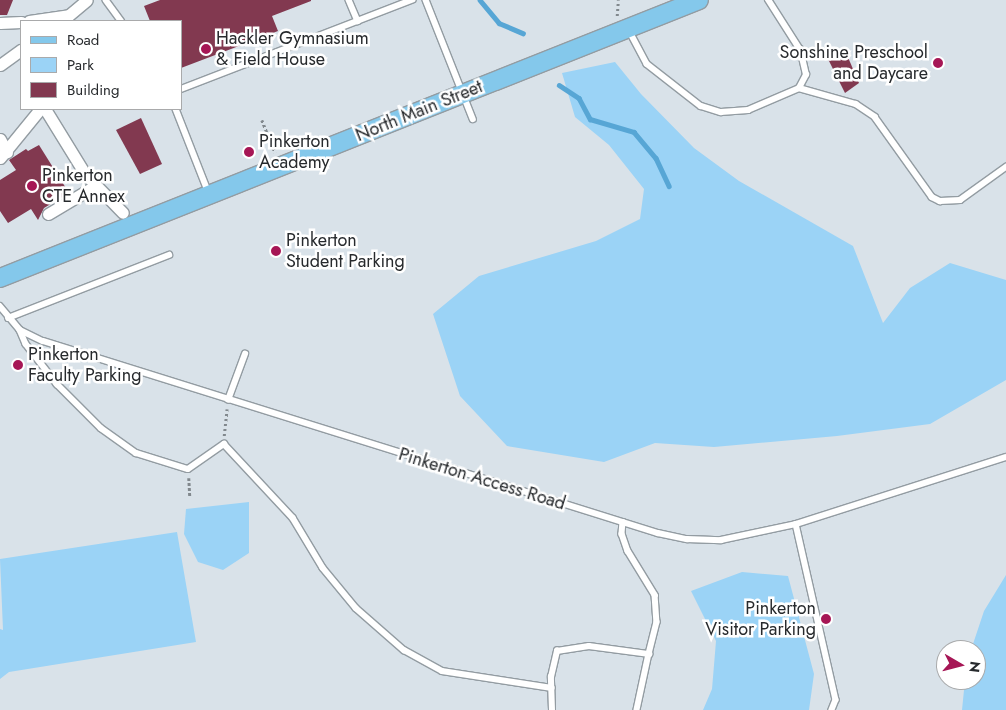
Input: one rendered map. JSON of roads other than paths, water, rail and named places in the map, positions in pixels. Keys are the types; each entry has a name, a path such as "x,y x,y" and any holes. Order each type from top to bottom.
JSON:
{"main road":[{"name":"North Main Street","path":"0,278 463,94 622,23 699,0"}],"street":[{"path":"47,20 65,19 87,0"},
{"path":"0,23 20,22"},
{"path":"0,65 20,51"},
{"path":"3,155 39,110"},
{"path":"45,110 94,186 123,213"},
{"path":"0,139 3,155"},
{"path":"48,214 94,186"}],"lane":[{"path":"106,0 120,20"},
{"path":"349,0 358,22"},
{"path":"182,89 412,0"},
{"path":"426,0 473,119"},
{"path":"768,0 800,50 806,75 799,88"},
{"path":"622,23 647,64 701,106 735,113 799,88 856,104 875,117 932,197 940,201 960,200 1006,167"},
{"path":"176,110 209,194"},
{"path":"8,318 169,255"},
{"name":"Pinkerton Access Road","path":"0,306 8,318 20,330 43,341 623,522 687,539 721,540 796,524 1006,457"},
{"path":"20,330 41,365 101,428 136,453 188,470 224,444 293,518 323,568 356,608 404,650 442,671 552,688"},
{"path":"228,400 245,354"},
{"path":"623,522 622,534 628,551 649,581 656,602 657,622 648,654 637,710"},
{"path":"796,524 836,700 832,710"},
{"path":"552,710 554,662 557,651 564,648 605,647 648,654"}],"waterway":[{"path":"480,0 499,23 523,33"},
{"path":"559,85 579,98 590,119 634,132 656,158 669,186"}],"place":[{"name":"Hackler Gymnasium & Field House","path":"206,49"},
{"name":"Sonshine Preschool and Daycare","path":"938,63"},
{"name":"Pinkerton Academy","path":"249,152"},
{"name":"Pinkerton CTE Annex","path":"32,186"},
{"name":"Pinkerton Student Parking","path":"276,251"},
{"name":"Pinkerton Faculty Parking","path":"18,365"},
{"name":"Pinkerton Visitor Parking","path":"826,619"}]}
